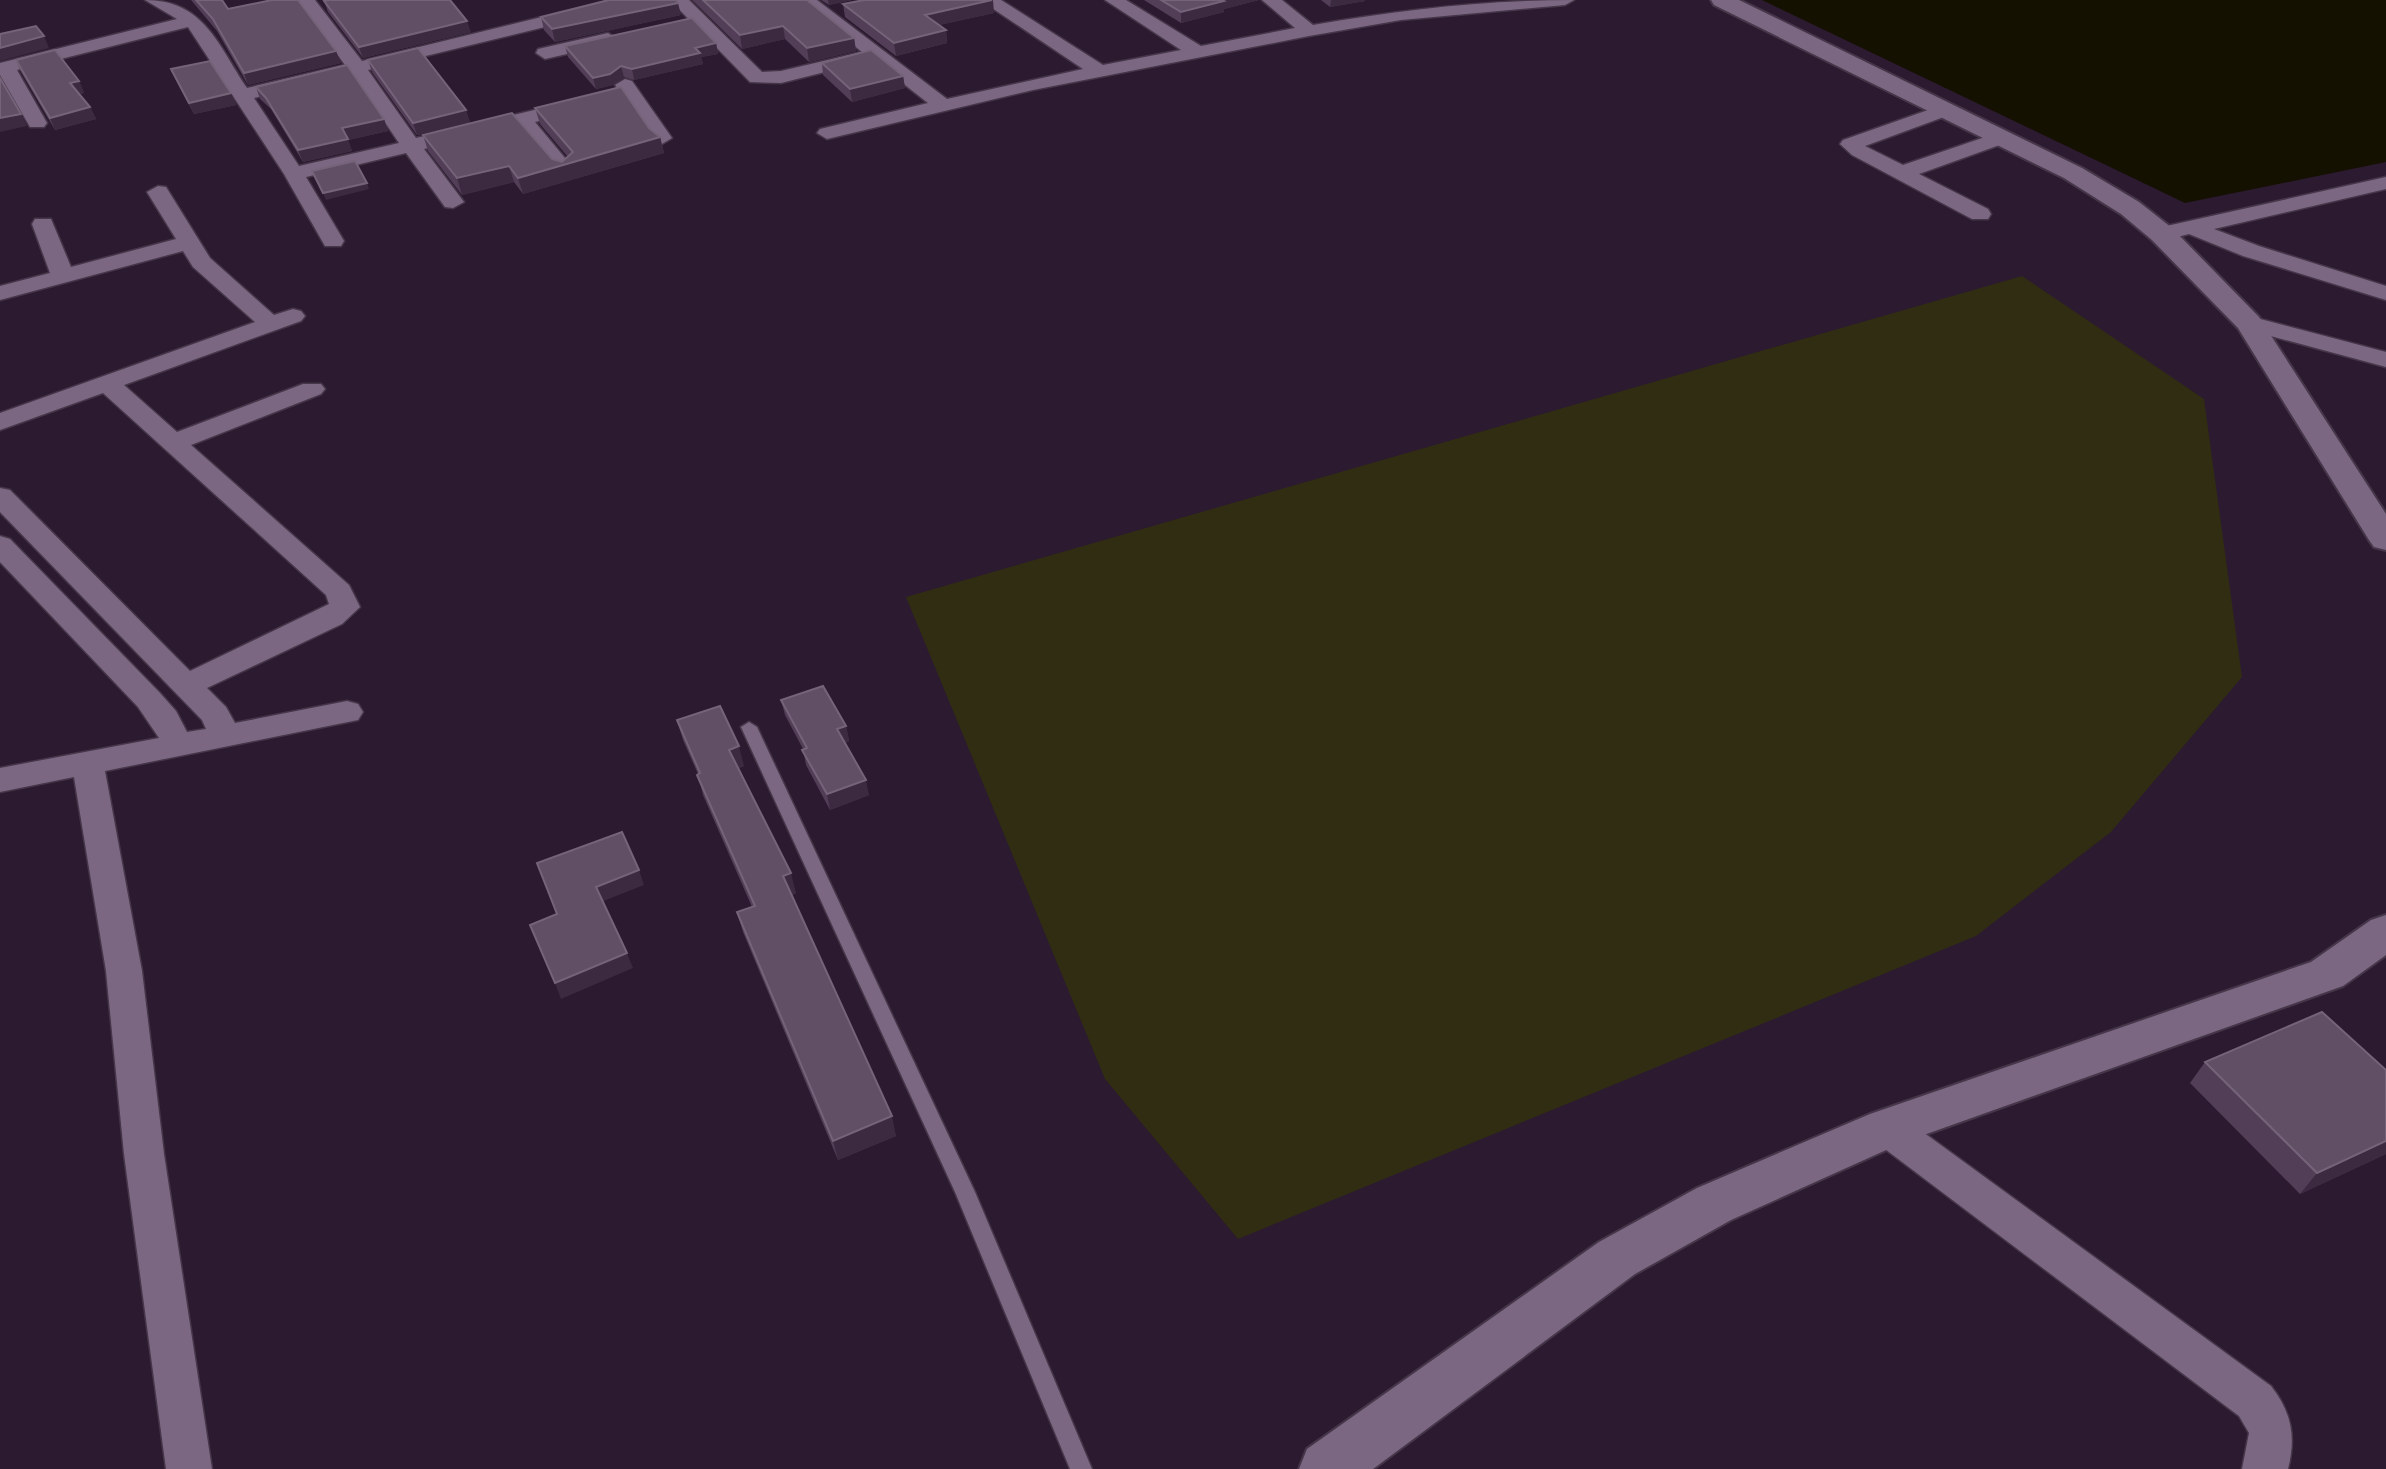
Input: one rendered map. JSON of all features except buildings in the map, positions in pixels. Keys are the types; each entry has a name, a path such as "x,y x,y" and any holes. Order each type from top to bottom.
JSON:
{"main road":[{"path":"1722,0 2073,173 2130,208 2162,234 2249,323 2386,540"},
{"path":"1327,1469 1617,1258 1714,1204 1886,1128 2327,974 2386,932"}],"street":[{"path":"240,96 565,17 586,5 633,0"},
{"path":"679,0 757,78 781,77 876,54"},
{"path":"806,0 943,105"},
{"path":"989,0 1099,71"},
{"path":"1114,0 1197,52"},
{"path":"1271,0 1309,31"},
{"path":"1380,0 1401,15"},
{"path":"827,133 1099,71 1309,31 1491,3 1565,0"},
{"path":"161,1 193,20 240,96 294,174 333,241"},
{"path":"309,4 333,2"},
{"path":"309,4 357,67 407,145 453,202"},
{"path":"824,14 849,8"},
{"path":"565,17 589,44"},
{"path":"37,123 3,69 193,20"},
{"path":"671,26 698,20"},
{"path":"545,53 630,35"},
{"path":"294,174 628,89 662,138"},
{"path":"1945,110 1850,144 1980,214"},
{"path":"521,118 565,170"},
{"path":"1900,173 2001,138"},
{"path":"2162,234 2386,183"},
{"path":"0,422 282,320 215,277 187,243 158,192"},
{"path":"43,223 63,276"},
{"path":"2192,228 2251,251 2386,293"},
{"path":"0,293 187,243"},
{"path":"2249,323 2386,360"},
{"path":"2361,353 2386,370"},
{"path":"107,383 339,591 345,607 332,617 185,685"},
{"path":"175,443 312,389"},
{"path":"0,496 215,715 225,736"},
{"path":"0,545 149,700 165,719 178,746"},
{"path":"0,780 347,712"},
{"path":"88,763 124,971 146,1167 189,1469"},
{"path":"1886,1128 2255,1401 2271,1420 2272,1446 2265,1469"}],"lane":[{"path":"749,727 965,1192 1081,1469"}],"shaded area":[{"path":"1762,0 2386,0 2386,162 2185,203"},
{"path":"2022,276 2204,399 2242,677 2111,832 1976,936 1238,1239 1105,1079 906,597"}]}
